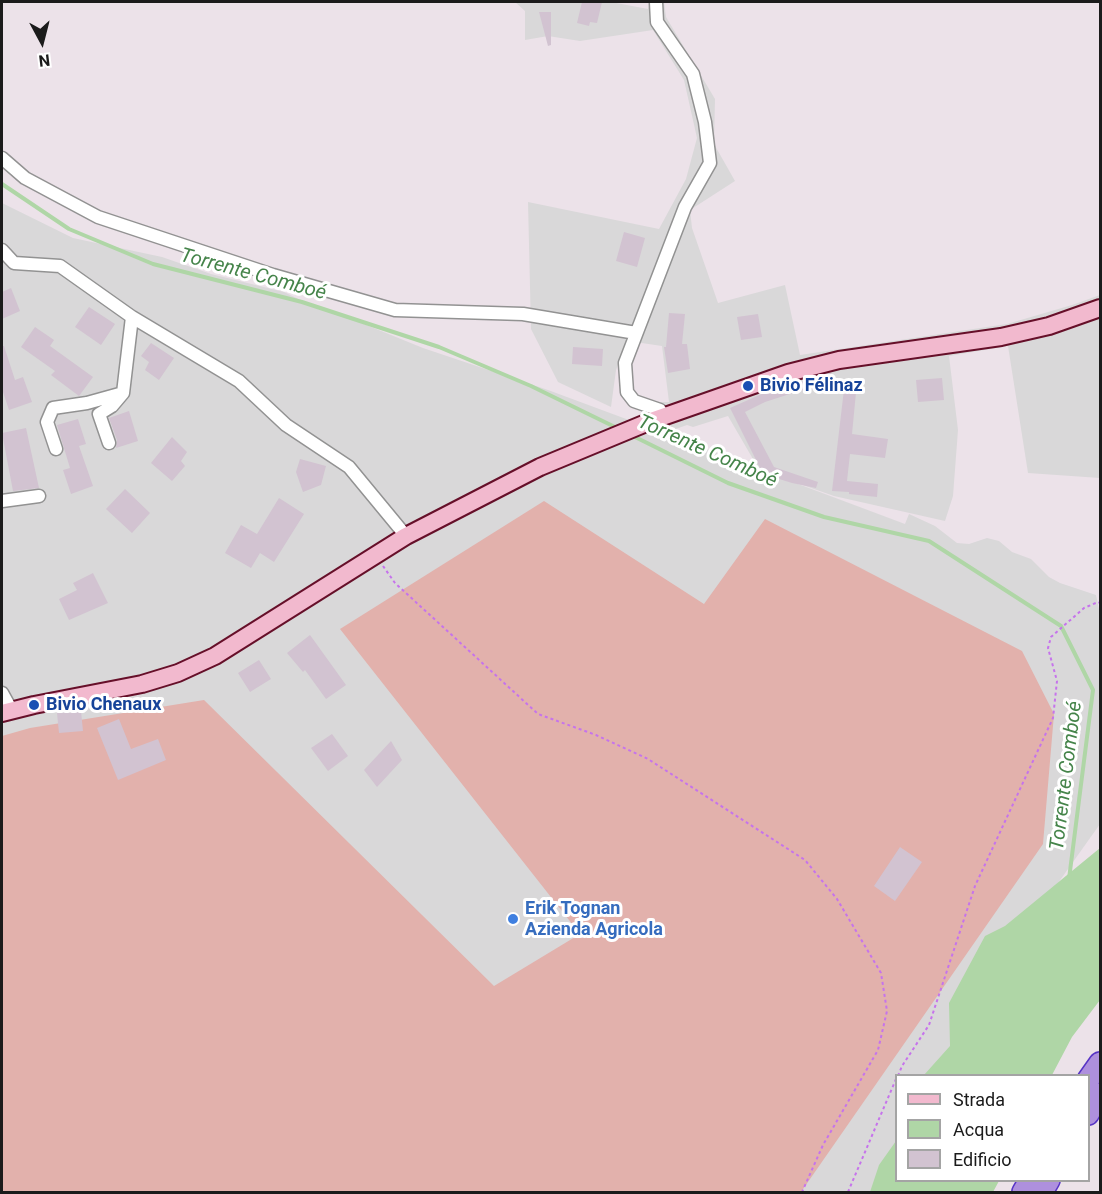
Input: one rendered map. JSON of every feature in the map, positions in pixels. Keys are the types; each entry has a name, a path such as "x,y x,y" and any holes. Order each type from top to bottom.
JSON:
{"highway":[{"path":"1090,1079 1101,1063"},
{"path":"1090,1112 1101,1094"}],"main road":[{"path":"7,712 142,684 178,673 215,656 406,536 540,467 658,419 788,372 839,360 1001,337 1048,326 1101,308"}],"street":[{"path":"656,2 657,22 693,74 705,122 710,163 685,207 625,363 627,392 634,401 660,410 658,419"},
{"path":"2,158 25,178 98,217 273,275 395,310 523,314 636,333"},
{"path":"2,250 15,263 60,266 132,317 239,381 286,425 349,467 406,536"},
{"path":"109,443 99,414 112,406 123,393 132,317"},
{"path":"56,449 47,422 53,408 87,403 123,393"},
{"path":"2,501 39,496"},
{"path":"2,693 7,712"}],"path":[{"path":"375,554 396,583 538,714 596,735 648,759 805,860 837,899 881,973 887,1011 878,1050 823,1145 802,1192"},
{"path":"899,1074 929,1025 975,886 1053,718 1057,681 1048,648 1051,637 1084,609 1098,602 1101,603"},
{"path":"848,1192 895,1082"}],"shaded area":[{"path":"515,2 611,2 648,9 649,2 664,2 666,17 715,99 714,144 735,181 690,210 692,228 718,303 785,285 800,355 1007,324 1100,295 1100,478 1028,473 1008,346 949,356 958,430 953,496 945,521 834,496 777,476 905,524 909,514 935,526 957,543 969,544 987,538 999,541 1012,552 1031,559 1049,577 1096,595 1100,614 1100,824 1041,907 958,1074 895,1074 895,1182 898,1182 910,1192 2,1192 2,203 73,238 162,257 211,274 284,292 319,309 359,322 423,348 548,390 761,469 757,466 728,416 667,432 646,423 651,402 669,402 662,346 628,341 616,370 611,407 558,382 531,329 528,202 659,229 686,179 697,138 684,80 653,30 580,41 548,36 525,40 525,11"},
{"path":"544,501 704,604 765,519 1022,651 1054,714 1043,844 801,1192 2,1192 2,736 30,728 204,700 494,986 580,934 340,629"}],"water":[{"path":"1100,848 1100,1000 1072,1037 1053,1074 925,1074 950,1046 949,1003 985,936 1005,926"},
{"path":"895,1142 895,1182 998,1182 993,1192 870,1192 879,1165"}],"building":[{"path":"582,2 602,2 597,23 590,22 589,26 577,23"},
{"path":"539,12 551,12 551,45 548,46"},
{"path":"624,232 645,238 637,267 616,261"},
{"path":"11,288 20,311 2,319 2,292"},
{"path":"89,307 115,324 101,345 75,327"},
{"path":"669,313 685,314 682,344 687,344 690,369 668,373 664,347 666,347"},
{"path":"758,314 762,337 741,340 737,317"},
{"path":"35,327 54,340 50,346 93,377 79,396 51,375 55,371 21,347"},
{"path":"151,343 174,358 159,380 145,370 149,362 141,356"},
{"path":"2,346 4,346 15,380 23,377 32,402 9,410 2,389"},
{"path":"573,347 603,349 602,366 572,364"},
{"path":"831,373 833,386 799,391 765,402 745,412 774,467 818,482 816,488 763,474 730,408 764,393"},
{"path":"942,378 944,400 918,402 916,380"},
{"path":"845,381 857,382 852,434 888,439 885,458 850,454 847,481 878,484 877,497 832,491"},
{"path":"129,411 138,441 116,448 117,440 109,418"},
{"path":"78,419 86,444 79,446 93,486 71,494 63,470 70,468 57,425"},
{"path":"26,428 39,488 13,491 2,433"},
{"path":"172,437 187,452 181,461 185,466 172,481 151,463"},
{"path":"300,459 326,466 321,485 303,492 296,472"},
{"path":"125,489 150,513 132,533 106,509"},
{"path":"279,498 304,514 274,562 260,553 251,568 225,553 241,525 257,534"},
{"path":"93,573 108,603 69,620 59,599 77,590 73,583"},
{"path":"310,635 346,685 326,699 305,670 303,672 287,653"},
{"path":"259,660 271,679 250,692 238,673"},
{"path":"81,711 83,731 59,733 57,713"},
{"path":"119,719 131,749 158,739 166,760 118,780 97,728"},
{"path":"332,734 348,756 328,771 311,748"},
{"path":"391,741 402,760 377,787 364,770"},
{"path":"900,847 922,862 895,901 874,886"}],"waterway":[{"name":"Torrente Comboé","path":"2,184 69,229 153,264 302,302 439,347 531,386 619,429"},
{"name":"Torrente Comboé","path":"631,435 728,483 824,517 929,541 1061,626 1093,690 1069,879"}],"place":[{"name":"Bivio Félinaz","path":"748,386"},
{"name":"Bivio Chenaux","path":"34,705"},
{"name":"Erik Tognan Azienda Agricola","path":"513,919"}]}
